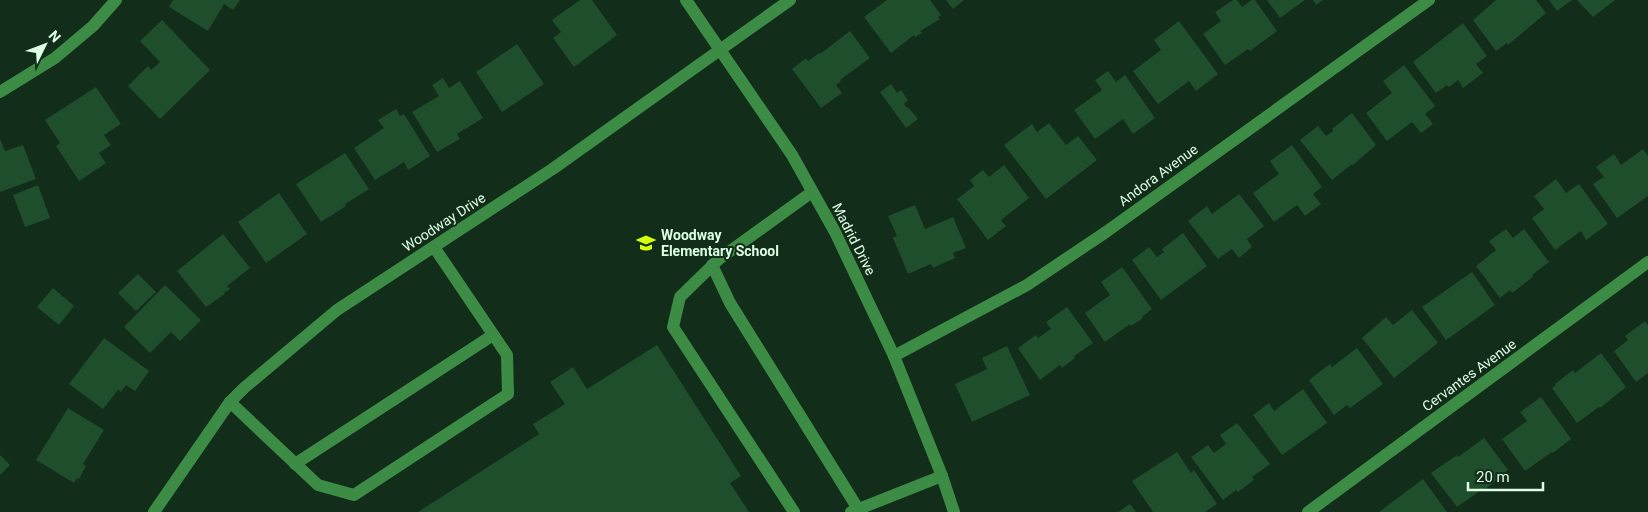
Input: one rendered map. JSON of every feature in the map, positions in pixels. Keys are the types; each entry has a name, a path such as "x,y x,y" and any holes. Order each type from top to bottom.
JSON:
{"street":[{"path":"0,92 56,58 93,26 116,0"},
{"name":"Madrid Drive","path":"686,0 792,155 835,232 894,356 942,476 954,512"},
{"name":"Woodway Drive","path":"154,512 230,402 244,388 338,310 554,168 790,0"},
{"name":"Andora Avenue","path":"894,356 1026,285 1106,232 1429,0"},
{"path":"794,512 673,327 680,297 712,265 812,192"},
{"path":"230,402 318,485 354,495 508,394 507,356 434,247"},
{"name":"Cervantes Avenue","path":"1308,512 1648,262"},
{"path":"712,265 730,303 856,511 942,476"},
{"path":"295,464 493,335"}],"building":[{"path":"173,0 240,0 233,10 224,4 208,31 169,7"},
{"path":"580,0 592,0 617,35 574,67 553,38 561,32 552,20"},
{"path":"887,0 930,0 941,15 938,17 940,19 920,31 922,33 915,37 914,35 891,53 864,17"},
{"path":"946,0 964,0 953,9"},
{"path":"1233,0 1237,0 1242,7 1255,0 1277,31 1250,51 1248,49 1225,65 1203,34 1221,21 1215,12"},
{"path":"1267,0 1305,0 1280,18"},
{"path":"1313,0 1323,0 1316,5"},
{"path":"1496,0 1536,0 1546,13 1508,45 1507,43 1496,51 1473,20"},
{"path":"1549,0 1572,0 1557,11"},
{"path":"1577,0 1615,0 1593,17"},
{"path":"162,20 210,70 160,119 128,86 148,66 151,70 160,62 140,41"},
{"path":"1179,21 1218,74 1196,91 1189,81 1158,104 1133,71 1161,50 1154,40"},
{"path":"1463,23 1487,56 1476,64 1483,73 1463,88 1458,80 1436,93 1413,62"},
{"path":"850,31 870,58 840,80 836,85 842,93 821,108 792,69 806,58 808,61 820,54"},
{"path":"517,44 544,84 502,112 476,72"},
{"path":"1404,65 1435,106 1425,114 1433,124 1421,133 1412,122 1387,141 1366,113 1392,93 1383,81"},
{"path":"1108,71 1116,82 1125,75 1155,118 1133,134 1123,119 1095,139 1074,110 1102,90 1095,80"},
{"path":"443,78 449,88 460,81 483,118 457,134 460,139 437,152 412,112 439,96 432,85"},
{"path":"891,84 897,93 901,90 908,100 904,104 918,119 906,128 880,92"},
{"path":"96,87 121,124 104,135 111,145 99,153 106,163 79,181 56,146 60,143 45,120"},
{"path":"396,109 400,116 404,114 430,156 408,170 404,162 375,180 354,148 384,128 378,120"},
{"path":"1352,113 1376,145 1332,180 1300,140 1318,126 1326,136"},
{"path":"1049,123 1066,145 1078,136 1097,160 1046,199 1004,145 1032,124 1037,132"},
{"path":"0,139 5,151 23,145 36,179 0,192"},
{"path":"1292,145 1322,187 1313,194 1321,204 1305,216 1297,205 1274,222 1253,193 1279,174 1270,161"},
{"path":"1643,149 1648,156 1648,196 1617,218 1593,184 1604,177 1596,167 1614,154 1621,165"},
{"path":"345,153 369,189 321,222 296,184"},
{"path":"1004,165 1029,198 1001,220 1006,226 988,240 957,199 974,186 970,180 983,170 989,177"},
{"path":"1556,179 1566,193 1579,184 1608,224 1586,240 1581,231 1555,250 1532,218 1544,209 1534,196"},
{"path":"38,185 50,218 25,227 13,195"},
{"path":"279,193 307,234 266,263 238,222"},
{"path":"1239,194 1264,226 1247,239 1252,247 1239,258 1232,249 1218,259 1188,221 1207,206 1212,214"},
{"path":"915,205 925,229 953,217 966,248 953,253 955,258 933,268 931,264 908,274 893,238 897,236 888,216"},
{"path":"1506,229 1513,238 1524,229 1549,262 1512,293 1510,290 1500,298 1476,266 1496,250 1489,241"},
{"path":"1183,233 1207,266 1161,300 1132,260 1149,247 1157,257 1164,252 1162,249"},
{"path":"223,234 250,268 227,286 230,289 225,294 206,307 177,271"},
{"path":"1122,267 1152,309 1143,318 1131,326 1130,324 1105,342 1085,313 1110,295 1101,282"},
{"path":"1472,272 1495,305 1446,340 1422,307"},
{"path":"138,274 156,292 136,311 118,293"},
{"path":"165,285 201,320 180,341 171,332 150,353 124,327"},
{"path":"53,288 74,306 59,325 37,307"},
{"path":"1067,307 1093,343 1074,356 1075,358 1062,368 1060,365 1040,380 1018,348 1036,335 1038,338 1051,329 1046,322"},
{"path":"1412,310 1438,343 1394,378 1362,338 1386,317 1393,325"},
{"path":"1645,321 1648,325 1648,373 1636,382 1614,351 1628,340 1625,336"},
{"path":"104,338 149,371 135,391 126,385 121,392 118,390 103,409 69,384"},
{"path":"657,345 741,476 730,483 749,512 418,512 539,434 533,424 565,404 550,382 573,367 587,389"},
{"path":"1007,346 1030,395 972,422 955,384 987,369 982,358"},
{"path":"1357,348 1383,384 1350,408 1347,405 1334,415 1309,380 1330,364 1332,367"},
{"path":"1601,353 1626,387 1600,408 1577,423 1552,388 1573,370 1575,373"},
{"path":"1303,389 1327,423 1282,455 1253,415 1269,403 1274,411"},
{"path":"1541,397 1571,439 1525,471 1502,439 1527,421 1520,412"},
{"path":"68,408 104,430 83,464 86,466 79,479 77,478 74,483 36,460"},
{"path":"1237,423 1270,464 1252,477 1254,480 1223,500 1191,457 1208,445 1214,453 1226,444 1220,435"},
{"path":"1484,438 1508,470 1482,492 1481,490 1457,507 1431,473 1457,455 1458,457"},
{"path":"1177,452 1191,473 1194,470 1217,504 1205,512 1153,512 1132,481"},
{"path":"0,455 10,465 0,475"},
{"path":"1423,479 1447,512 1379,512"},
{"path":"1130,504 1136,512 1118,512"}],"place":[{"name":"Woodway Elementary School","path":"646,243"}]}
